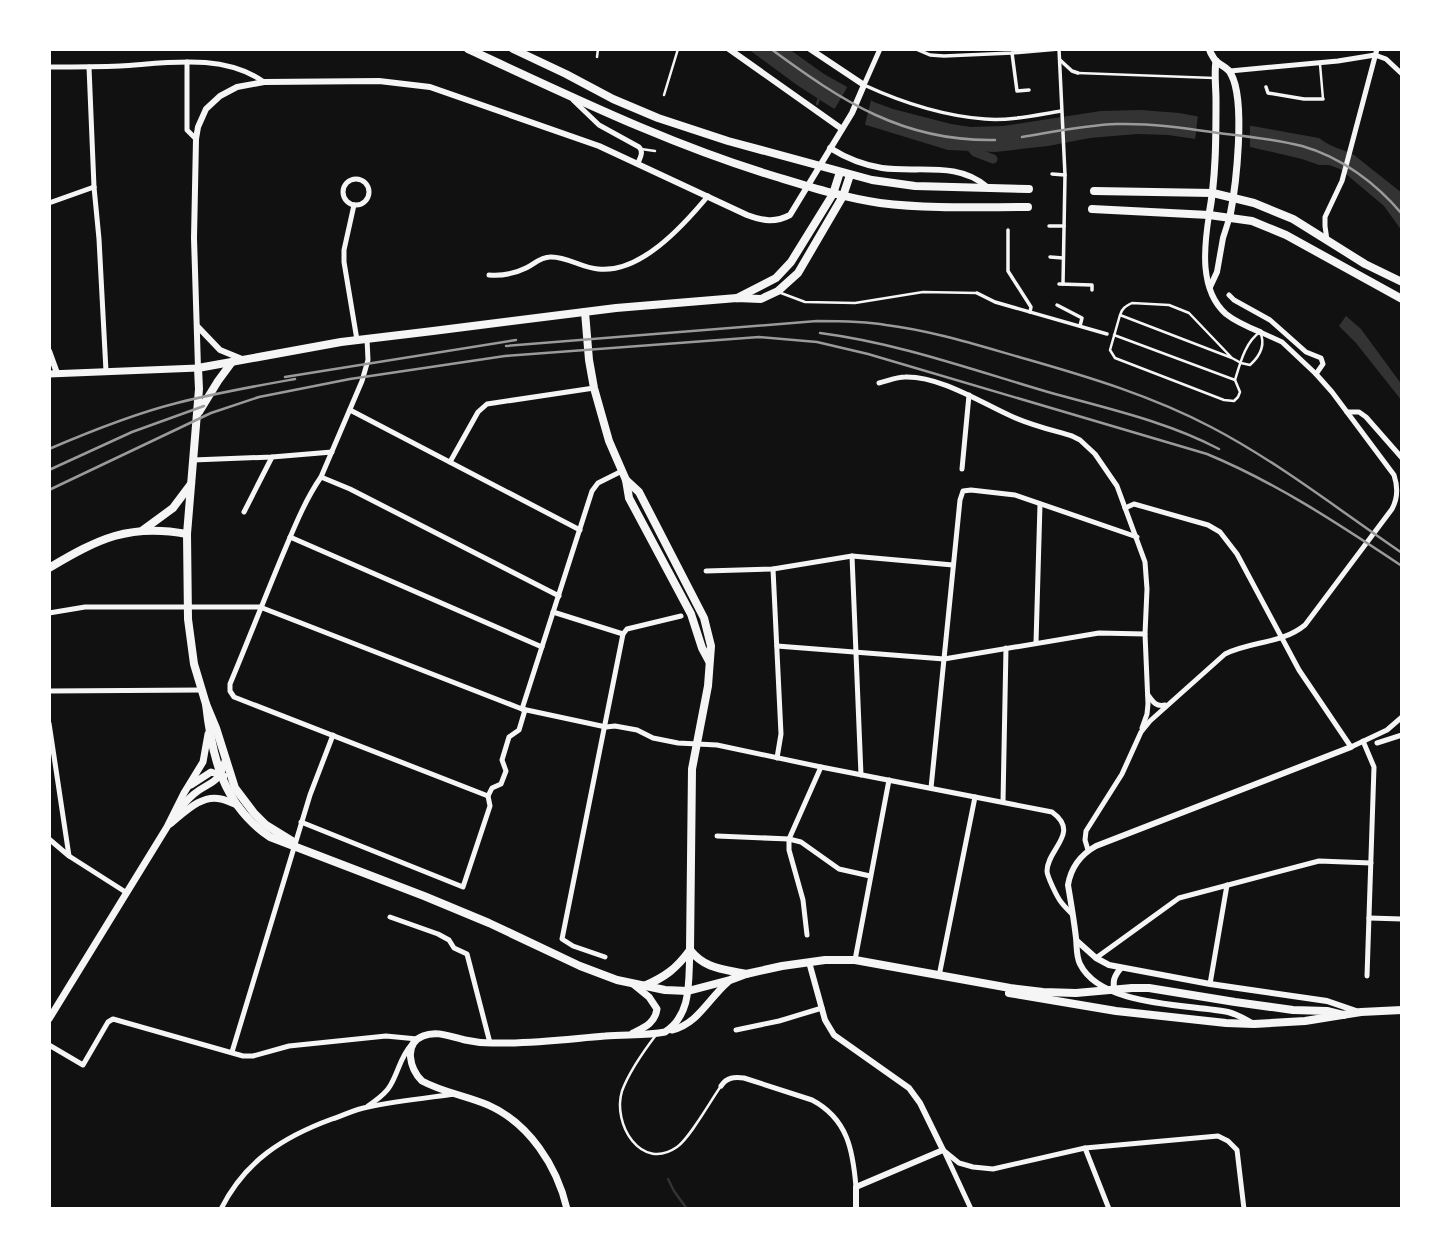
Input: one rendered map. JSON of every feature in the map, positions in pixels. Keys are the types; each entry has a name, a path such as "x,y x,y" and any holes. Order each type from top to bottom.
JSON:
{"main road":[{"path":"468,49 571,98 709,155 833,194 878,203 917,206 1028,207"},
{"path":"513,49 613,99 659,118 727,141 850,175 915,186 1029,189"},
{"path":"1210,51 1216,61 1230,71 1236,92 1237,180 1230,216"},
{"path":"1209,215 1213,193 1216,61"},
{"path":"547,86 556,81 554,68"},
{"path":"737,298 771,281 792,262 833,194 840,172"},
{"path":"53,374 198,368 362,340 585,312 737,298 761,299 778,291 798,273 844,196 850,175"},
{"path":"1094,191 1213,193 1234,197 1293,219 1365,264 1402,282"},
{"path":"1092,209 1230,216 1252,221 1273,228 1402,299"},
{"path":"585,312 594,388 629,498 691,614 709,661 708,686 692,769 688,991 681,1017 668,1030"},
{"path":"197,414 232,362"},
{"path":"198,368 199,389 187,534 188,619 194,664 235,788"},
{"path":"143,530 173,508 191,484"},
{"path":"49,568 95,542 126,532 143,530 187,534"},
{"path":"206,704 216,763 229,793 260,830 270,837 489,923 617,981 665,990 688,991 782,966 855,960 1010,988 1053,993 1141,988 1293,1010 1327,1006 1343,1015"},
{"path":"167,827 203,762 209,729"},
{"path":"49,1020 167,827 195,793 214,782 221,774 225,761"},
{"path":"184,793 192,784 211,772 227,776 266,825 312,852"},
{"path":"167,827 195,804 207,799 219,798 237,805"},
{"path":"690,950 697,958 711,966 746,974"},
{"path":"643,986 671,972 690,950"},
{"path":"949,977 1025,996 1178,1019 1254,1024 1319,1020 1360,1012 1402,1010"},
{"path":"567,1209 546,1157 527,1134 502,1112 427,1084 418,1076 410,1057 415,1041 433,1034 469,1041 516,1043 657,1033 681,1028 687,1024 730,980"},
{"path":"633,984 657,1009 652,1023 633,1034"},
{"path":"1319,1020 1324,1016 1327,1006"}],"street":[{"path":"729,49 844,126"},
{"path":"198,368 194,238 196,139 202,117 213,102 237,87 264,82 379,81 430,87 591,143 762,220 780,220 790,215 852,113 880,49"},
{"path":"916,49 930,55 961,56 1059,49 1065,174 1061,284 1092,285 1092,290"},
{"path":"813,50 864,87 905,102 985,119 1061,112"},
{"path":"961,50 961,56"},
{"path":"1327,240 1325,217 1342,181 1376,52"},
{"path":"1230,71 1264,70 1376,52 1402,74"},
{"path":"1012,54 1017,91 1029,90"},
{"path":"1060,60 1077,74"},
{"path":"187,62 187,130 196,139"},
{"path":"49,67 187,62 219,64 239,68 264,82"},
{"path":"89,67 106,371"},
{"path":"1266,87 1268,93 1304,99 1324,99"},
{"path":"571,98 599,125 641,149 638,163"},
{"path":"830,148 865,164 884,168 956,171 979,179 988,188"},
{"path":"1052,174 1072,173"},
{"path":"351,180 363,182 368,189 367,197 362,203 354,205 346,201 343,193 345,185 351,180"},
{"path":"49,202 94,187"},
{"path":"489,275 502,276 523,270 548,257 598,270 633,263 644,258 689,219 708,197"},
{"path":"354,205 344,262 368,360 332,452 290,537 260,607 230,684 230,691 234,697 488,796"},
{"path":"1141,732 1168,704 1225,654 1281,639 1305,625 1396,502 1397,485 1394,475 1316,374 1282,342 1234,320 1216,300 1205,269 1209,215"},
{"path":"1210,287 1217,272 1230,216"},
{"path":"1049,226 1064,226"},
{"path":"1008,230 1008,271 1031,307 1030,312"},
{"path":"1050,257 1063,258"},
{"path":"977,293 995,302 1107,334"},
{"path":"995,295 995,302"},
{"path":"1229,295 1270,320 1306,352 1321,358 1322,365 1316,374"},
{"path":"1057,305 1082,318 1080,326"},
{"path":"197,325 220,350 243,360"},
{"path":"49,351 53,374"},
{"path":"879,383 907,377 927,380 969,395 1020,419 1080,440 1095,454 1117,486 1145,562 1147,714 1122,774 1086,831 1084,839 1088,850"},
{"path":"450,462 478,412 487,404 594,388"},
{"path":"962,468 969,395"},
{"path":"350,410 580,530"},
{"path":"1347,412 1359,412 1366,417 1402,458"},
{"path":"193,460 332,452"},
{"path":"244,512 272,457"},
{"path":"301,822 463,887 490,806 488,796 492,788 501,784 506,771 502,760 509,737 519,730 542,647 595,486 624,476"},
{"path":"321,477 350,489 559,596"},
{"path":"931,788 963,491 1014,495 1137,537"},
{"path":"1036,643 1040,503"},
{"path":"1125,508 1134,504 1150,507 1208,525 1220,532 1237,554 1299,670 1351,747"},
{"path":"290,537 542,647"},
{"path":"706,571 772,569 852,556 953,565"},
{"path":"852,556 861,775"},
{"path":"772,569 781,734 777,758"},
{"path":"49,613 85,607 260,607 524,709 606,727 637,730 653,738 678,743 717,745 1052,812 1058,816 1064,828 1048,866 1048,875 1061,902 1072,914"},
{"path":"554,612 623,634"},
{"path":"605,957 573,946 562,939 623,634 627,629 681,617"},
{"path":"777,646 944,659 1099,633 1145,634"},
{"path":"1003,802 1006,648"},
{"path":"49,691 202,690"},
{"path":"1147,694 1153,703 1160,706 1168,704"},
{"path":"1254,1024 1231,1013 1136,999 1115,993 1094,980 1083,968 1077,952 1069,876 1080,857 1096,846 1351,747 1387,730 1402,717"},
{"path":"49,723 69,856"},
{"path":"1377,743 1402,734"},
{"path":"232,1052 301,822 333,735"},
{"path":"1363,741 1374,767 1367,976"},
{"path":"807,935 803,900 789,850 789,839 821,767"},
{"path":"855,960 889,780"},
{"path":"939,976 975,796"},
{"path":"717,836 789,839 801,842 839,869 870,876"},
{"path":"49,839 69,856 127,893"},
{"path":"1077,952 1096,958 1179,898 1319,861 1371,863"},
{"path":"1052,882 1068,885"},
{"path":"1210,984 1227,885"},
{"path":"390,917 438,934 449,940 454,948 467,954 490,1043"},
{"path":"1369,918 1402,919"},
{"path":"1077,941 1096,958 1109,965 1360,1012"},
{"path":"809,962 825,1020 837,1038 909,1088 920,1103 971,1209"},
{"path":"1115,993 1112,984 1121,968"},
{"path":"736,1030 822,1008"},
{"path":"49,1045 83,1065 108,1022 113,1019 243,1056 253,1056 289,1046 386,1037 415,1041"},
{"path":"221,1209 243,1174 272,1147 306,1130 365,1107 379,1098 388,1089 402,1056 415,1041"},
{"path":"721,1086 724,1081 733,1077 744,1078 821,1105 837,1120 846,1135 854,1160 856,1209"},
{"path":"365,1107 458,1094"},
{"path":"943,1150 958,1163 993,1169 1085,1148 1213,1135 1222,1137 1237,1150 1244,1209"},
{"path":"1085,1148 1109,1209"},
{"path":"856,1187 943,1150"}],"lane":[{"path":"597,57 598,49"},
{"path":"664,95 678,49"},
{"path":"1320,62 1324,99"},
{"path":"1077,74 1215,78"},
{"path":"641,149 655,151"},
{"path":"778,291 805,302 855,303 923,292 977,293"},
{"path":"1120,314 1241,363 1250,365 1261,351 1260,332 1254,336 1241,363 1235,380 1240,392 1234,401 1224,400 1115,358 1110,350 1120,314 1126,305 1169,305 1189,313 1232,358"},
{"path":"1114,335 1235,380"},
{"path":"657,1033 622,1091 619,1107 622,1125 635,1145 645,1152 656,1154 680,1146 721,1086"}],"shaded area":[{"path":"748,49 789,49 824,74 874,102 951,124 971,127 1003,126 1101,111 1141,110 1179,113 1319,138 1354,155 1402,193 1402,231 1384,206 1340,169 1329,165 1319,165 1250,147 1168,135 1137,134 1090,138 995,152 948,150 866,125 831,107"},
{"path":"1346,316 1361,329 1402,385 1402,401 1339,326"}],"pier":[{"path":"847,84 874,98 871,100 865,125 867,129 831,111"},
{"path":"1198,115 1250,124 1250,150 1195,140"}],"waterway":[{"path":"817,104 819,98"},
{"path":"968,144 975,152 993,159"},
{"path":"668,1179 687,1209"}],"railway":[{"path":"771,49 849,101 902,126 962,139 995,140"},
{"path":"1022,137 1093,126 1129,124 1260,138 1302,146 1357,172 1402,214"},
{"path":"506,346 817,321 869,323 939,335 1097,380 1189,416 1260,455 1402,553"},
{"path":"820,333 907,350 1135,416 1219,449"},
{"path":"49,490 211,413 259,397 350,379 505,356 759,337 817,342 868,354 1207,454 1283,491 1402,566"},
{"path":"285,377 516,340"},
{"path":"49,449 112,423 161,407 295,379"},
{"path":"49,470 132,432 204,406"}]}
